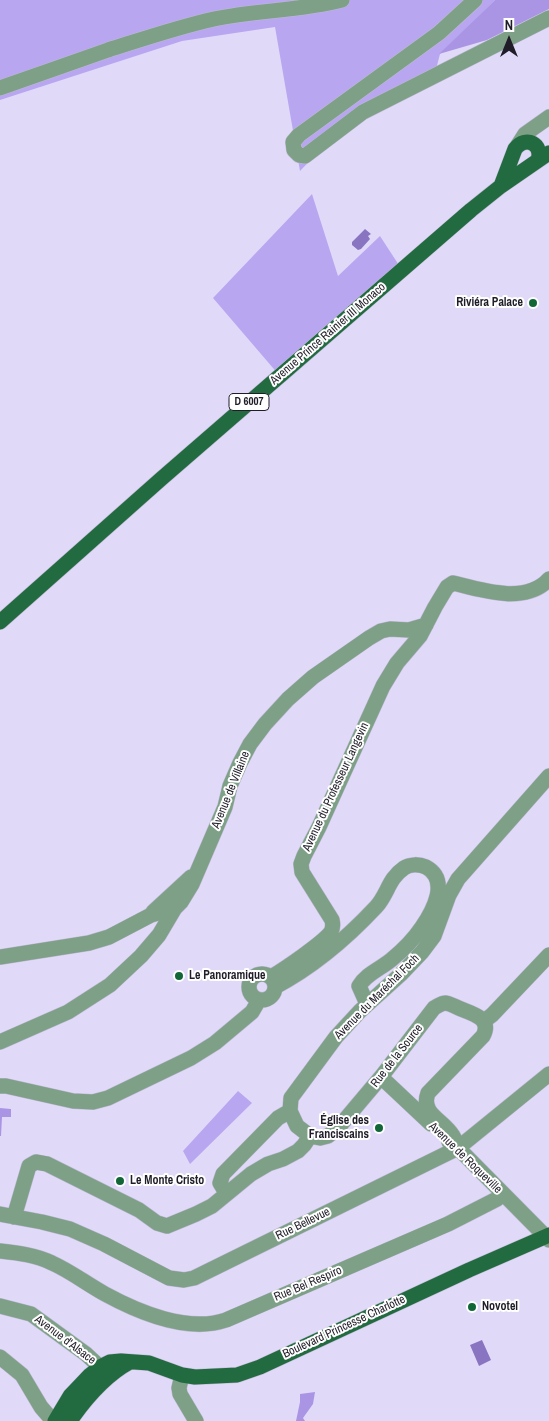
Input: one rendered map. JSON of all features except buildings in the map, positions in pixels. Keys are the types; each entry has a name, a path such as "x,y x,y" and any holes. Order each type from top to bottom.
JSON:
{"main road":[{"name":"Avenue Prince Rainier III Monaco","path":"0,622 427,247 501,186 533,152"},
{"name":"Boulevard Princesse Charlotte","path":"100,1367 110,1362 149,1363 182,1375 212,1377 249,1372 468,1270 548,1237"},
{"path":"70,1421 88,1398 110,1375 132,1362"},
{"path":"54,1421 70,1396 100,1367"}],"street":[{"path":"0,88 193,24 237,14 319,6 342,0"},
{"path":"475,0 439,33 298,135 293,142 294,150 299,155 305,156 364,112 549,18"},
{"path":"533,152 525,134 545,120"},
{"name":"Avenue du Professeur Langevin","path":"273,982 286,968 331,932 332,920 304,877 301,864 383,686 397,663 420,636 447,587 453,583 505,594 522,593 547,582 549,579"},
{"name":"Avenue de Villaine","path":"0,1042 68,1012 110,985 141,956 159,935 192,884 224,807 230,786 250,744 288,699 313,677 381,631 409,630 426,626"},
{"path":"397,630 402,642 397,663"},
{"name":"Avenue du Maréchal Foch","path":"226,1194 220,1183 223,1174 290,1105 336,1036 422,952 434,936 449,895 458,879 549,776"},
{"path":"273,982 274,993 266,1000 259,1000 250,992 249,984 254,977 262,974 273,982 292,978 346,938 378,905 395,875 407,866 416,864 427,868 436,877 439,886 438,898 422,927 392,960 363,980 359,986 367,1004"},
{"name":"Avenue de Villaine","path":"150,915 187,879 196,874"},
{"path":"0,957 89,943 109,937 150,915 175,908"},
{"path":"150,915 160,918 164,922 163,928"},
{"path":"458,1148 453,1135 426,1107 425,1100 428,1093 483,1036 486,1026 480,1018 492,1015 549,955"},
{"path":"392,960 401,974"},
{"path":"0,1086 73,1101 93,1102 108,1098 191,1058 215,1042 252,1012 259,1000"},
{"name":"Rue de la Source","path":"310,1136 320,1138 328,1136 338,1128 381,1077 434,1008 448,1003 480,1018"},
{"name":"Rue Bellevue","path":"7,1216 42,1222 70,1230 104,1244 169,1278 184,1280 194,1278 458,1148 549,1074"},
{"name":"Avenue de Roqueville","path":"381,1077 444,1138 458,1148 548,1237"},
{"path":"7,1216 29,1166 36,1162 46,1164 139,1210 157,1223 167,1226 212,1206 251,1174 268,1164 298,1151 310,1136 297,1126 290,1105"},
{"name":"Rue Bel Respiro","path":"0,1251 37,1257 52,1263 107,1294 161,1318 203,1324 218,1322 448,1224 497,1199 503,1194"},
{"name":"Avenue d'Alsace","path":"0,1306 32,1314 86,1354 100,1367"},
{"path":"0,1358 22,1375 41,1407 54,1421"},
{"path":"182,1375 179,1388 180,1394 196,1421"}],"shaded area":[{"path":"0,0 495,0 440,54 434,77 358,111 300,171 275,27 182,41 0,100"},
{"path":"495,0 549,0 549,9 487,40 439,54"},
{"path":"312,194 338,276 380,236 406,276 285,382 213,298"},
{"path":"365,229 371,234 368,236 370,239 358,250 352,245 352,242"},
{"path":"238,1091 252,1103 190,1164 183,1151"},
{"path":"0,1108 11,1109 11,1117 2,1117 1,1136 0,1136"},
{"path":"482,1340 491,1360 479,1366 470,1345"},
{"path":"315,1392 313,1404 303,1418 305,1421 296,1421 300,1394"}],"place":[{"name":"Riviéra Palace","path":"533,303"},
{"name":"Le Panoramique","path":"179,976"},
{"name":"Église des Franciscains","path":"379,1128"},
{"name":"Le Monte Cristo","path":"120,1181"},
{"name":"Novotel","path":"472,1307"}]}
